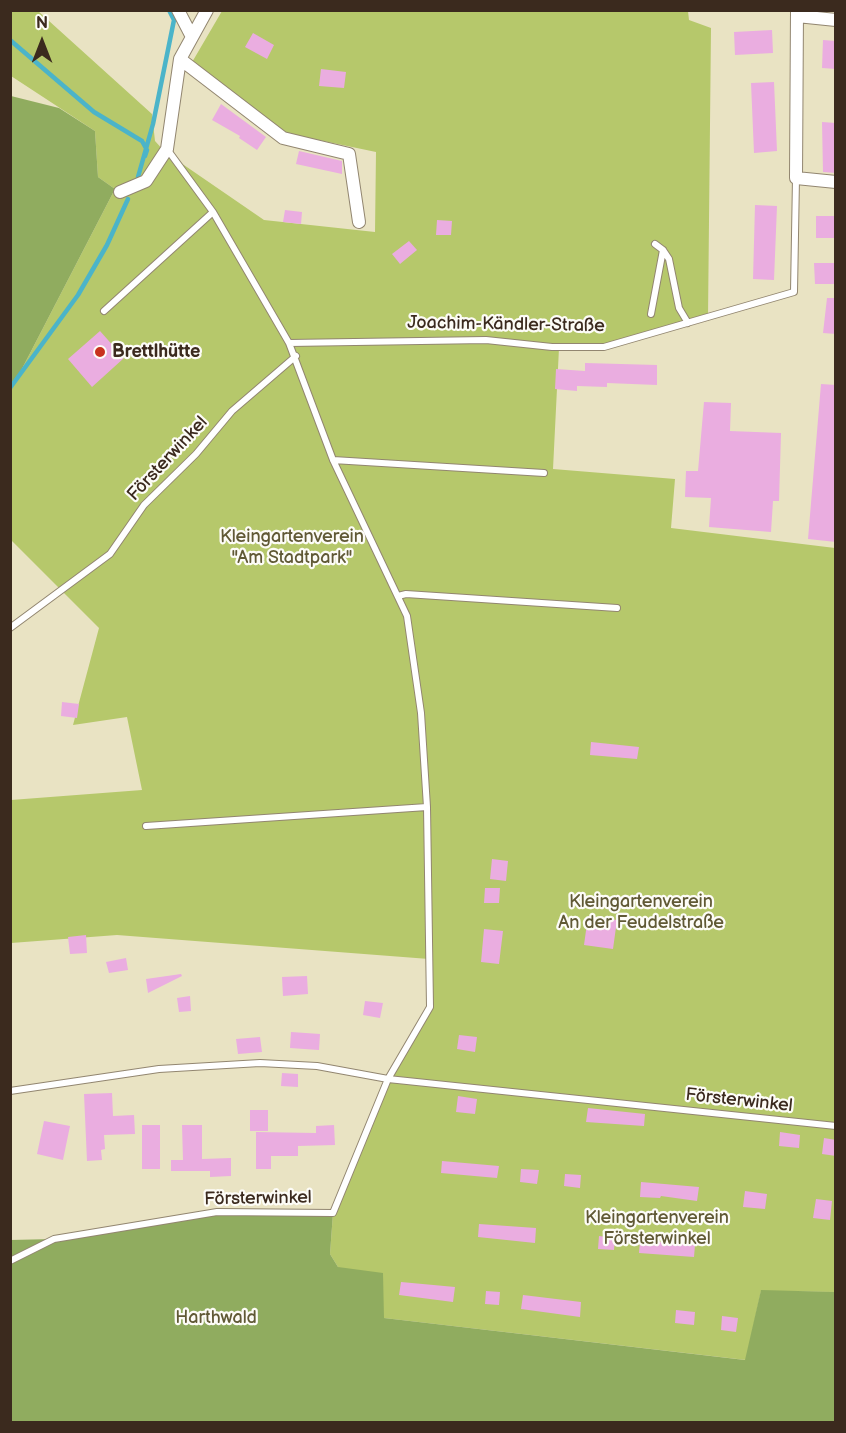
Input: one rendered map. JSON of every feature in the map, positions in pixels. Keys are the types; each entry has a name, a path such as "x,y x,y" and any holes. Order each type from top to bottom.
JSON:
{"street":[{"path":"178,10 191,35"},
{"path":"120,192 146,181 167,148 180,59 191,35 207,10"},
{"path":"797,13 836,20"},
{"name":"Joachim-Kändler-Straße","path":"796,178 797,13"},
{"path":"180,59 283,138 349,154 358,222"},
{"path":"796,178 836,183"}],"lane":[{"name":"Försterwinkel","path":"10,1261 54,1239 217,1212 333,1213 388,1079 430,1007 427,807 421,713 407,616 333,460 296,356 213,212 167,148"},
{"name":"Joachim-Kändler-Straße","path":"289,343 486,340 552,347 604,347 794,292 796,178"},
{"path":"104,311 213,212"},
{"path":"655,244 663,250 671,266 680,308 688,323"},
{"path":"651,314 663,250"},
{"name":"Försterwinkel","path":"10,628 110,554 144,505 196,454 232,411 296,356"},
{"path":"333,460 544,473"},
{"path":"398,596 406,594 617,608"},
{"path":"146,826 427,807"},
{"name":"Försterwinkel","path":"10,1091 159,1069 260,1063 317,1066 388,1079 836,1126"}],"green space":[{"path":"11,11 38,11 152,114 155,141 165,152 264,220 375,232 376,152 285,133 191,64 222,11 688,11 689,20 711,28 708,317 604,347 559,348 553,469 675,479 671,528 835,548 835,1292 761,1291 746,1360 384,1318 338,1267 330,1254 333,1213 388,1079 430,1007 429,959 117,935 11,943 11,800 142,790 127,717 73,725 99,628 11,540 11,390 115,189 98,177 95,131 11,76"},
{"path":"11,96 59,108 95,131 98,177 115,189 11,390"},
{"name":"Harthwald","path":"217,1212 333,1213 330,1254 338,1267 383,1273 384,1318 745,1360 761,1290 835,1292 835,1422 11,1422 10,1240 54,1239"}],"building":[{"path":"772,30 773,53 735,55 734,32"},
{"path":"253,33 274,45 267,59 245,47"},
{"path":"823,40 836,41 836,69 822,68"},
{"path":"321,69 346,72 344,88 319,86"},
{"path":"774,82 777,151 754,153 751,83"},
{"path":"221,104 266,137 257,150 239,138 240,136 212,120"},
{"path":"822,122 836,123 836,173 823,172"},
{"path":"299,151 342,161 342,174 296,164"},
{"path":"755,205 777,206 774,280 753,279"},
{"path":"285,210 302,212 301,224 283,222"},
{"path":"816,216 836,216 836,238 816,238"},
{"path":"437,220 452,221 451,235 436,235"},
{"path":"409,241 417,250 400,264 392,254"},
{"path":"814,263 836,263 836,284 815,284"},
{"path":"827,298 836,298 836,334 823,333"},
{"path":"100,331 124,358 92,387 68,359"},
{"path":"585,363 657,365 657,385 607,383 607,387 577,386 577,391 555,389 556,369 585,371"},
{"path":"821,384 836,385 836,542 808,539"},
{"path":"704,402 731,403 730,431 781,433 779,501 773,501 771,532 709,527 711,498 685,497 686,471 698,471"},
{"path":"62,702 79,704 77,718 61,716"},
{"path":"591,742 639,747 637,759 590,755"},
{"path":"492,859 508,861 506,881 490,879"},
{"path":"485,888 500,888 499,903 484,903"},
{"path":"588,916 617,920 613,949 584,945"},
{"path":"484,929 503,931 499,964 481,962"},
{"path":"86,935 87,953 70,954 68,937"},
{"path":"126,958 128,970 109,973 106,962"},
{"path":"181,974 182,976 148,993 146,979"},
{"path":"307,976 308,994 283,996 282,977"},
{"path":"190,996 191,1011 179,1012 177,998"},
{"path":"365,1001 383,1003 380,1018 363,1015"},
{"path":"291,1032 320,1034 319,1050 290,1048"},
{"path":"459,1035 477,1037 475,1052 457,1049"},
{"path":"260,1037 262,1052 238,1054 236,1039"},
{"path":"282,1073 298,1074 298,1087 281,1086"},
{"path":"112,1093 113,1116 134,1115 135,1134 104,1135 105,1149 101,1150 102,1160 87,1161 84,1094"},
{"path":"458,1096 477,1099 475,1114 456,1112"},
{"path":"588,1108 645,1114 644,1126 586,1122"},
{"path":"250,1110 268,1110 268,1131 250,1131"},
{"path":"44,1121 70,1126 63,1160 37,1154"},
{"path":"142,1125 160,1125 160,1169 142,1169"},
{"path":"182,1125 202,1125 202,1159 231,1158 231,1176 210,1177 210,1171 171,1171 171,1160 183,1160"},
{"path":"334,1125 335,1145 298,1146 298,1156 271,1156 271,1169 256,1169 256,1132 316,1133 316,1126"},
{"path":"780,1132 800,1135 799,1148 779,1146"},
{"path":"824,1138 836,1140 836,1156 822,1154"},
{"path":"442,1161 499,1166 497,1178 441,1173"},
{"path":"521,1169 539,1170 537,1184 520,1182"},
{"path":"565,1174 581,1175 580,1188 564,1186"},
{"path":"641,1182 699,1187 697,1201 661,1196 660,1198 640,1197"},
{"path":"745,1191 767,1194 765,1209 743,1207"},
{"path":"816,1199 832,1201 830,1220 813,1218"},
{"path":"479,1224 536,1228 535,1243 478,1237"},
{"path":"599,1236 615,1238 614,1250 598,1249"},
{"path":"640,1240 695,1245 694,1257 639,1253"},
{"path":"401,1282 455,1287 453,1302 399,1295"},
{"path":"486,1291 500,1292 499,1305 485,1304"},
{"path":"523,1295 581,1302 580,1317 521,1309"},
{"path":"676,1310 695,1312 694,1325 675,1323"},
{"path":"722,1316 738,1318 736,1332 721,1330"}],"waterway":[{"path":"138,177 153,124 174,20 169,10"},
{"path":"10,40 94,112 142,141 147,150 145,156"},
{"path":"10,388 78,295 107,245 128,199"}],"place":[{"name":"Brettlhütte","path":"100,352"}],"park label":[{"name":"Kleingartenverein \"Am Stadtpark\"","path":"292,547"},
{"name":"Kleingartenverein An der Feudelstraße","path":"641,912"},
{"name":"Kleingartenverein Försterwinkel","path":"657,1228"}]}
